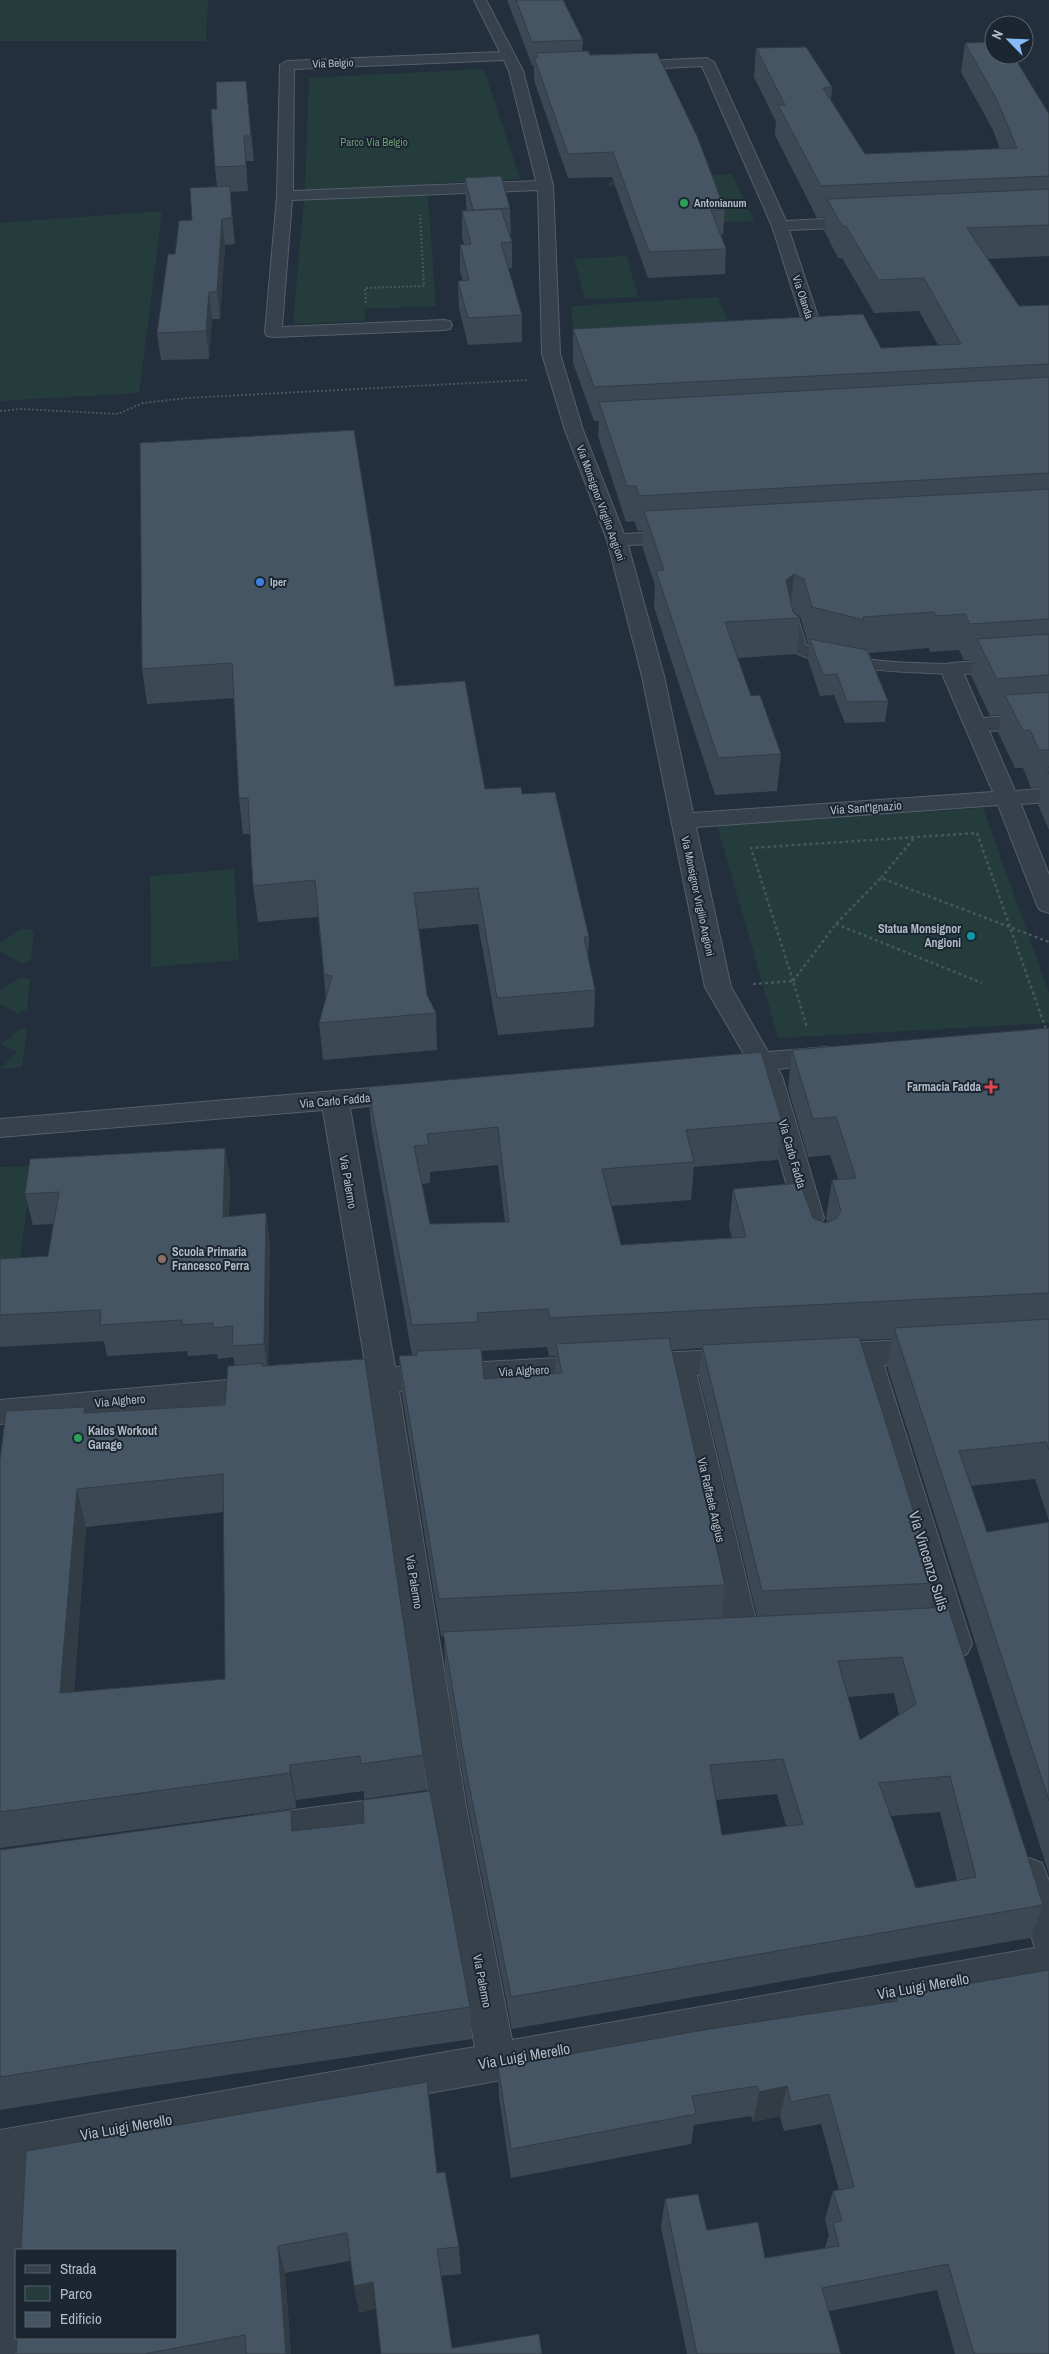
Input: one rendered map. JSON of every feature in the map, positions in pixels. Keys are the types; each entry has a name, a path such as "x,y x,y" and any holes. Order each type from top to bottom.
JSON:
{"street":[{"name":"Via Monsignor Virgilio Angioni","path":"480,0 516,72 545,185 551,354 558,379 583,430 617,540 652,676 718,987 760,1061"},
{"name":"Via Belgio","path":"444,325 274,332 285,196 287,65 509,56"},
{"name":"Via Olanda","path":"610,67 706,62 780,226 818,344 788,345"},
{"path":"516,72 532,71"},
{"path":"285,196 545,185"},
{"path":"780,226 880,221"},
{"path":"551,354 569,354"},
{"path":"617,540 700,536"},
{"path":"1049,662 951,669 1007,798 1049,905"},
{"path":"975,724 1049,720"},
{"name":"Via Sant'Ignazio","path":"682,821 1049,795"},
{"path":"721,1065 815,1056 854,1055"},
{"name":"Via Carlo Fadda","path":"760,1061 768,1076 816,1239"},
{"name":"Via Carlo Fadda","path":"0,1128 430,1092"},
{"name":"Via Palermo","path":"334,1101 382,1378 439,1652 448,1806 497,2061"},
{"path":"797,1358 952,1349"},
{"name":"Via Vincenzo Sulis","path":"866,1354 935,1628 965,1674"},
{"name":"Via Alghero","path":"0,1412 382,1378 768,1359"},
{"name":"Via Raffaele Angius","path":"680,1364 743,1637"},
{"path":"224,1836 448,1806"},
{"path":"1019,1844 1049,1938"},
{"name":"Via Luigi Merello","path":"4,2149 1049,1964"},
{"path":"0,2339 4,2149"}],"lane":[{"path":"790,616 799,648 821,658 895,668 951,669"}],"path":[{"path":"367,328 365,288 424,286 419,190"},
{"path":"0,411 20,410 118,414 143,403 188,398 558,379"},
{"path":"815,1056 750,848 977,833 1049,1038"},
{"path":"718,987 793,981 836,924 881,878 914,837"},
{"path":"881,878 1049,942"},
{"path":"836,924 982,983"}],"green space":[{"path":"0,0 208,0 206,41 0,41"},
{"name":"Parco Via Belgio","path":"484,69 520,179 427,184 436,306 365,309 365,321 293,324 305,188 309,78"},
{"name":"Antonianum","path":"732,174 754,221 630,226 615,186 608,186 610,181"},
{"path":"162,211 139,393 0,401 0,223"},
{"path":"627,256 638,297 585,299 574,259"},
{"path":"718,297 732,333 573,341 572,306"},
{"path":"983,808 1049,993 1049,1023 778,1038 717,825"},
{"path":"234,869 239,960 151,967 150,876"},
{"path":"22,929 31,929 34,932 31,960 22,964 0,951 0,943"},
{"path":"22,977 30,980 27,1010 18,1014 0,1004 0,989"},
{"path":"24,1028 27,1031 22,1067 0,1069 17,1052 2,1045 2,1042"},
{"path":"33,1166 16,1285 0,1286 0,1167"}],"building":[{"path":"516,0 563,0 583,40 532,42"},
{"path":"984,42 984,65 1019,65 1049,114 1049,176 821,186 778,105 785,105 756,48 806,47 832,87 823,88 865,154 1017,148 997,100 965,43"},
{"path":"588,51 590,55 657,53 697,136 725,210 711,210 726,249 649,252 613,152 568,154 534,57 538,57 536,53"},
{"path":"246,81 251,136 244,136 246,166 215,167 211,109 217,109 216,82"},
{"path":"501,176 510,208 473,210 465,178"},
{"path":"230,186 232,218 222,219 217,292 209,292 206,331 157,333 168,254 175,254 179,221 192,220 190,188"},
{"path":"1049,189 1049,225 967,228 1019,306 1049,305 1049,364 594,387 573,329 863,314 881,348 961,344 924,278 878,280 846,226 842,226 827,199"},
{"path":"501,209 512,242 501,243 522,315 468,318 458,281 469,280 460,245 471,244 462,211"},
{"path":"1049,377 1049,473 639,496 636,486 627,486 599,402"},
{"path":"354,430 395,686 465,681 485,789 521,787 522,794 555,792 589,937 584,937 595,990 497,998 478,888 414,893 427,995 436,1013 319,1023 332,976 324,974 315,880 253,886 248,798 239,798 232,663 142,669 140,443"},
{"path":"1049,489 1049,619 970,624 965,614 936,616 934,612 863,617 864,620 812,607 804,579 794,574 786,580 793,612 800,618 725,622 751,696 760,695 781,754 718,758 656,571 664,570 644,511"},
{"path":"1049,634 1049,675 997,679 977,639"},
{"path":"810,639 867,650 888,701 847,702 837,674 823,675"},
{"path":"1049,692 1049,750 1039,750 1030,730 1023,731 1005,695"},
{"path":"1049,1028 1049,1293 550,1318 548,1309 477,1313 478,1322 412,1325 368,1087 761,1052 782,1122 686,1130 694,1162 602,1169 621,1245 746,1237 733,1189 800,1183 813,1218 825,1223 836,1219 841,1211 832,1180 856,1178 836,1117 813,1119 792,1050","holes":["498,1127 509,1222 430,1224 414,1146 429,1145 427,1134"]},
{"path":"225,1148 223,1217 266,1213 264,1344 232,1346 233,1326 213,1328 213,1323 182,1325 182,1320 100,1325 101,1310 0,1315 0,1259 48,1256 59,1192 25,1194 30,1159"},
{"path":"1049,1319 1049,1450 1046,1442 959,1451 987,1532 1049,1522 1049,1801 894,1328"},
{"path":"859,1337 936,1583 762,1591 702,1345"},
{"path":"669,1338 725,1585 439,1599 399,1356 417,1355 417,1351 481,1348 484,1379 562,1373 556,1344"},
{"path":"365,1359 423,1755 361,1764 360,1756 290,1765 290,1773 0,1812 0,1460 6,1411 85,1407 84,1413 225,1405 228,1366 262,1363 262,1366","holes":["223,1474 225,1679 60,1693 77,1489"]},
{"path":"948,1607 1043,1905 511,1997 466,1770 443,1632","holes":["902,1657 916,1704 860,1740 838,1661","783,1759 803,1824 722,1835 710,1765","950,1776 976,1877 916,1888 879,1783"]},
{"path":"430,1791 470,2007 0,2077 0,1850 291,1810 292,1831 364,1823 363,1800"},
{"path":"1049,1970 1049,2354 974,2354 948,2264 822,2288 841,2354 697,2354 665,2199 698,2194 707,2230 758,2222 765,2258 839,2246 833,2222 842,2221 833,2191 854,2187 829,2094 791,2102 787,2086 759,2092 757,2086 692,2096 696,2114 511,2149 498,2067 709,2029 897,2001 896,1996"},
{"path":"427,2082 437,2173 445,2172 459,2247 437,2249 452,2348 539,2334 542,2354 381,2354 373,2282 354,2286 347,2233 278,2246 286,2354 246,2354 245,2335 144,2354 16,2354 17,2339 178,2339 178,2249 21,2249 26,2151"}],"place":[{"name":"Antonianum","path":"684,203"},
{"name":"Iper","path":"260,582"},
{"name":"Statua Monsignor Angioni","path":"971,936"},
{"name":"Farmacia Fadda","path":"991,1087"},
{"name":"Scuola Primaria Francesco Perra","path":"162,1259"},
{"name":"Kalos Workout Garage","path":"78,1438"}]}
